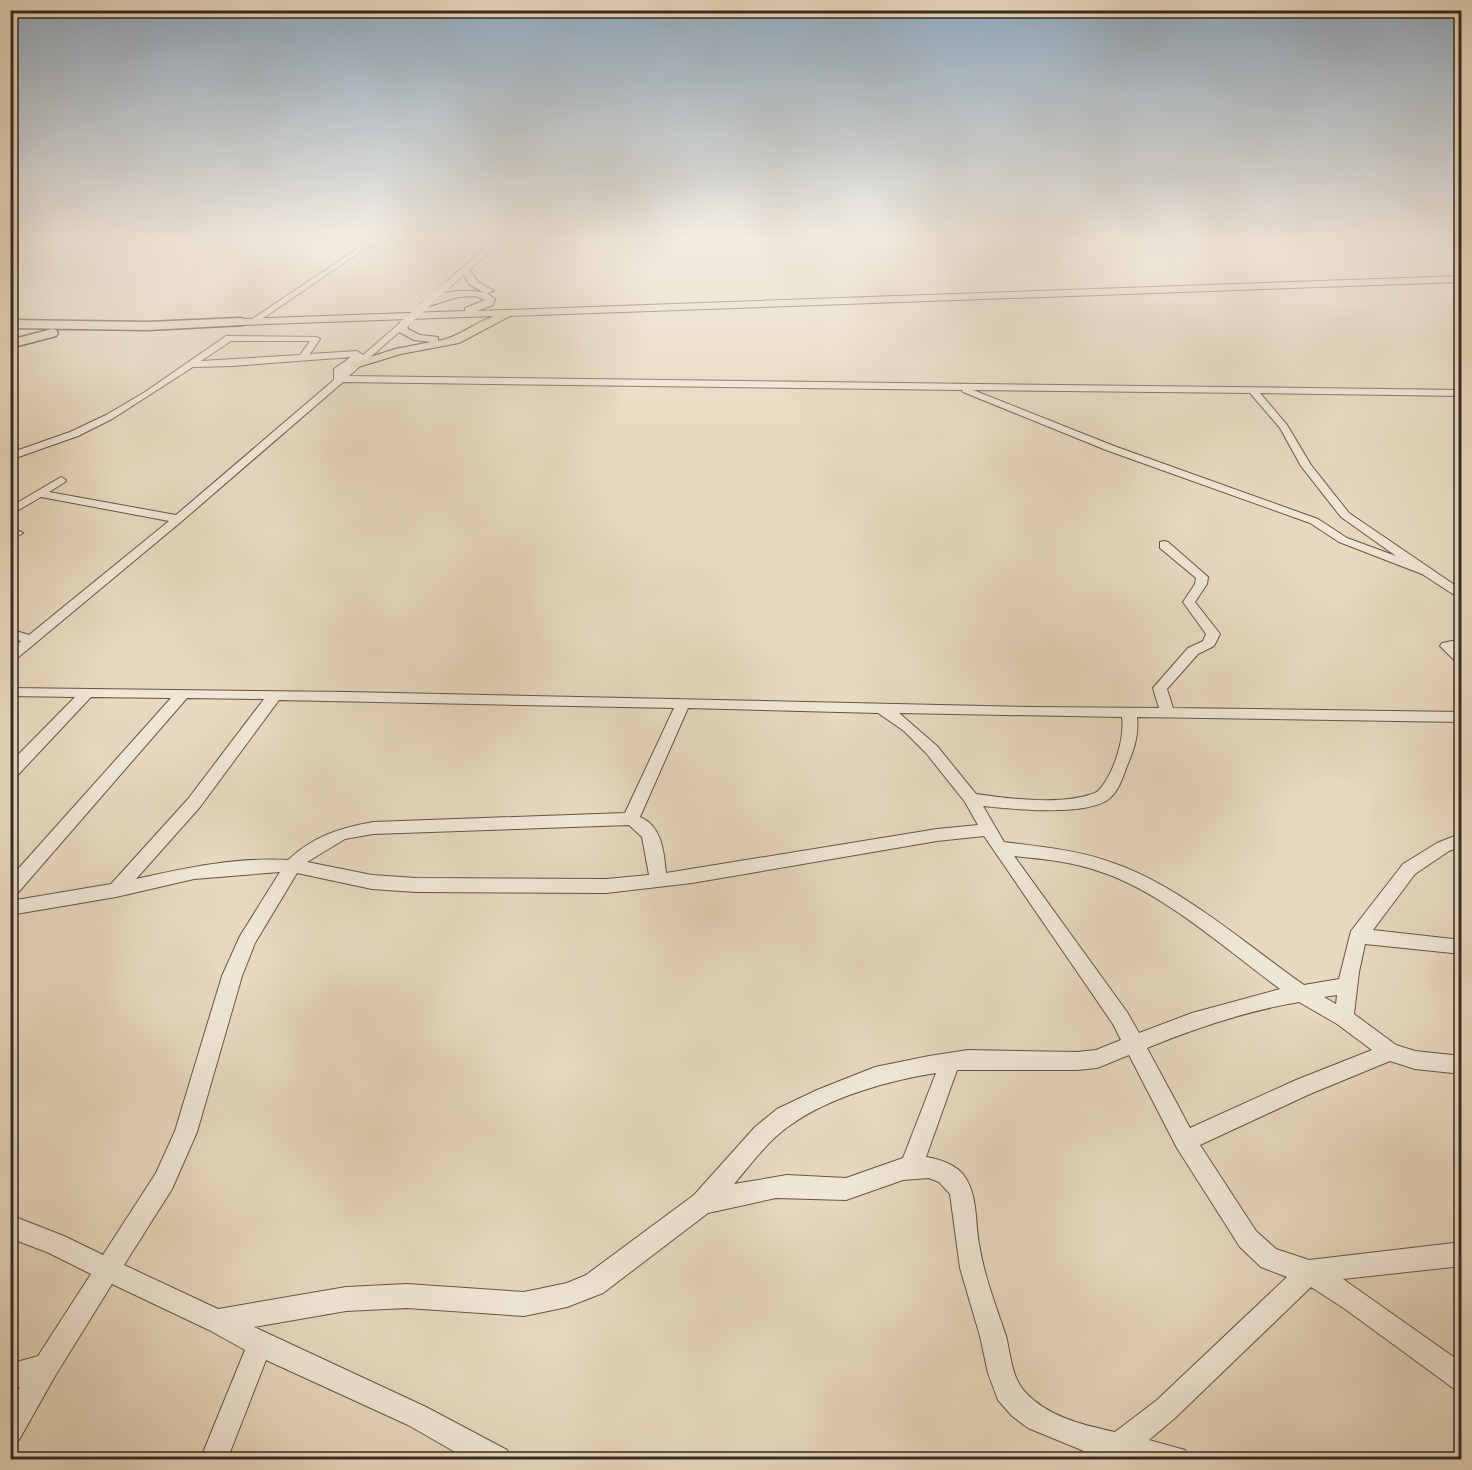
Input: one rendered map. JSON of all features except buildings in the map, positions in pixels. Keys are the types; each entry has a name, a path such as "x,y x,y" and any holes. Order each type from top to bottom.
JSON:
{"highway":[{"path":"10,311 113,320 244,322"},
{"path":"10,324 98,326 244,322"},
{"path":"10,343 32,332 31,327 26,325"},
{"path":"10,343 66,329 98,326"}],"main road":[{"path":"452,315 481,306"},
{"path":"527,306 542,310"},
{"path":"452,315 691,306"},
{"path":"244,322 512,314 622,308"},
{"path":"355,364 381,355 455,341 487,322 512,314"},
{"path":"379,345 432,339 463,331 466,326 452,315"},
{"path":"403,324 404,330 409,334 432,339"},
{"path":"379,345 418,347"}],"street":[{"path":"244,322 270,306"},
{"path":"10,657 178,519 424,306"},
{"path":"10,457 74,434 109,417 229,338 316,339 304,356"},
{"path":"191,364 227,364 304,356 359,354 337,372 338,379"},
{"path":"338,379 1461,393"},
{"path":"955,386 1110,448 1161,464 1314,521 1343,540 1431,573"},
{"path":"1252,390 1284,427 1306,466 1346,515 1461,596"},
{"path":"10,512 61,480"},
{"path":"40,494 178,519"},
{"path":"10,529 17,532 10,538"},
{"path":"1164,544 1203,578 1202,584 1189,602 1193,613 1206,622 1213,634 1209,644 1189,654 1160,688 1167,712"},
{"path":"11,634 30,640"},
{"path":"1461,643 1447,646 1461,660"},
{"path":"10,692 1461,717"},
{"path":"10,773 86,694"},
{"path":"10,890 183,694"},
{"path":"116,890 199,796 275,695"},
{"path":"632,819 683,704"},
{"path":"881,708 916,731 971,799 999,848 1120,1018 1185,1141 1224,1204 1255,1247 1269,1259 1309,1272 1354,1300 1461,1379"},
{"path":"971,799 993,803 1074,803 1098,800 1111,786 1131,740 1129,712"},
{"path":"10,1431 46,1367 164,1180 182,1142 232,976 247,941 292,866 305,854 324,842 354,830 632,819 639,821 649,832 655,849 658,881"},
{"path":"10,908 116,890 194,873 272,865 292,866 372,882 416,885 568,887 658,881 755,867 938,835 988,830"},
{"path":"1344,1018 1347,985 1358,936 1409,869 1443,846 1461,839"},
{"path":"999,848 1068,856 1110,868 1176,903 1301,994 1344,1018 1390,1052 1415,1060 1461,1065"},
{"path":"1358,936 1461,947"},
{"path":"218,1320 346,1299 407,1296 524,1304 567,1295 594,1284 702,1203 763,1134 785,1116 875,1076 968,1059 1077,1061 1097,1059 1192,1021 1265,1000 1347,985"},
{"path":"1185,1141 1303,1087 1390,1052"},
{"path":"911,1167 950,1062"},
{"path":"702,1203 766,1188 788,1186 845,1189 864,1185 911,1167 943,1171 958,1185 963,1198 965,1231 974,1281 994,1339 998,1371 1020,1406 1047,1424 1087,1438 1175,1460"},
{"path":"10,1226 56,1244 182,1306 218,1320 260,1344 417,1416 497,1460"},
{"path":"1094,1460 1121,1445 1166,1409 1309,1272 1461,1254"},
{"path":"213,1460 260,1344"},
{"path":"10,1377 46,1367"}]}
